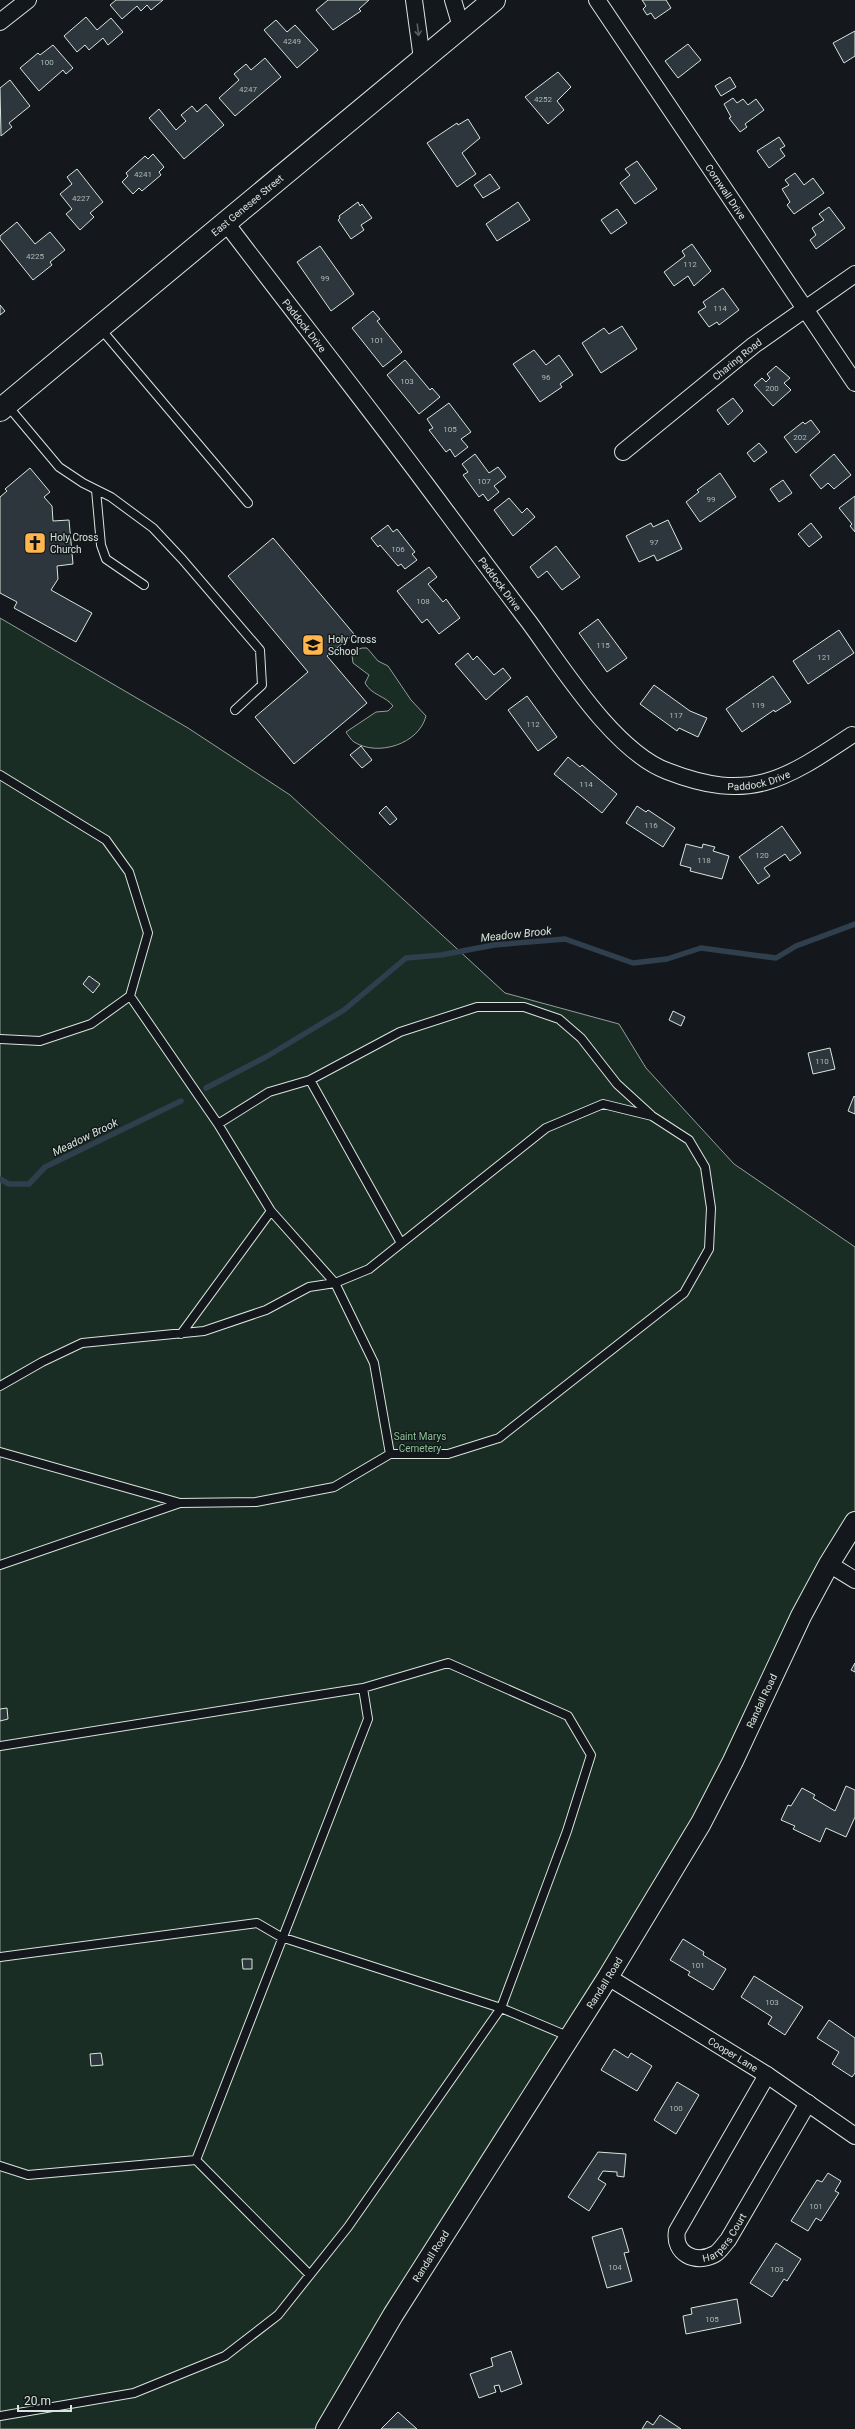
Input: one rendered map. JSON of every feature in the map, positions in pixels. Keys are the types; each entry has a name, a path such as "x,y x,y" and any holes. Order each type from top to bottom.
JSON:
{"main road":[{"name":"East Genesee Street","path":"2,404 100,327 494,0"}],"street":[{"path":"0,22 28,0"},
{"path":"414,0 422,60"},
{"path":"453,0 461,27"},
{"name":"Cornwall Drive","path":"597,0 855,384"},
{"name":"Paddock Drive","path":"226,223 423,481 585,698 624,741 652,764 667,771 717,787 762,785 802,769 852,735"},
{"name":"Charing Road","path":"623,452 754,345 804,308 855,274"},
{"name":"Randall Road","path":"326,2429 393,2315 608,1977 701,1822 733,1761 801,1616 829,1564 855,1522"},
{"path":"829,1564 855,1580"},
{"name":"Cooper Lane","path":"608,1977 767,2075 855,2136"},
{"name":"Harpers Court","path":"767,2075 677,2231 676,2240 681,2251 689,2257 700,2259 715,2254 728,2240 808,2102"}],"lane":[{"path":"100,327 248,503"},
{"path":"2,404 59,467 96,490 111,497 154,528 260,650 262,685 235,710"},
{"path":"96,490 101,545 106,559 144,585"},
{"path":"0,775 106,840 129,872 148,934 130,996 91,1024 40,1041 0,1039"},
{"path":"130,996 218,1124 271,1211 335,1283 374,1363 390,1454"},
{"path":"0,1452 180,1503 256,1502 334,1486 390,1454 448,1454 499,1438 684,1293 709,1249 711,1208 705,1167 688,1140 652,1116 617,1084 581,1038 559,1019 524,1007 478,1007 400,1032 310,1080 269,1092 218,1124"},
{"path":"310,1080 401,1243"},
{"path":"0,1386 42,1362 82,1343 204,1331 266,1310 309,1287 335,1283 369,1269 546,1128 603,1104 652,1116"},
{"path":"181,1334 271,1211"},
{"path":"0,1565 180,1503"},
{"path":"0,1746 363,1688 448,1663 568,1716 591,1755 567,1831 501,2008 348,2227 278,2315 225,2356 134,2393 0,2416"},
{"path":"196,2160 281,1937 368,1719 363,1688"},
{"path":"0,1957 258,1923 281,1937 501,2008 570,2037"},
{"path":"0,2166 28,2175 196,2160"},
{"path":"196,2160 310,2275"}],"green space":[{"name":"Saint Marys Cemetery","path":"0,618 188,728 290,795 505,993 619,1024 646,1068 734,1164 855,1247 855,1522 733,1761 326,2429 0,2429"},
{"path":"367,648 378,661 388,666 411,700 426,716 422,726 415,734 396,745 385,748 364,746 354,742 346,732 376,712 388,711 393,706 368,687 365,683 369,675 353,663 352,655 356,650"}],"building":[{"path":"116,0 163,0 151,10 147,5 141,11 137,6 122,19 110,5"},
{"path":"328,0 369,0 359,9 361,11 333,30 316,10"},
{"path":"642,0 666,0 671,8 655,19 651,13 647,15 643,9 646,6"},
{"path":"86,17 97,30 111,18 123,32 108,45 103,38 89,50 85,45 77,52 64,36"},
{"path":"276,20 287,32 295,25 318,50 297,68 264,30"},
{"path":"855,31 855,56 844,63 833,43"},
{"path":"688,44 701,60 678,78 665,61"},
{"path":"53,45 73,68 66,74 63,70 39,91 20,68 38,53 40,55"},
{"path":"265,58 281,77 235,116 219,98 239,80 234,74 246,64 251,70"},
{"path":"558,72 571,87 557,101 564,110 548,124 525,97"},
{"path":"730,77 736,87 721,96 715,86"},
{"path":"10,80 30,106 9,123 12,127 1,136 0,88"},
{"path":"733,98 737,103 743,99 748,105 756,99 764,110 745,124 747,127 740,132 729,118 731,117 724,104"},
{"path":"206,104 224,125 184,159 149,118 159,109 176,130 186,121 181,115 192,106 197,112"},
{"path":"468,119 480,138 462,153 476,174 457,187 427,143 457,123 458,125"},
{"path":"779,137 785,146 780,149 785,156 769,168 757,151"},
{"path":"153,154 164,167 159,172 161,175 142,191 139,188 133,194 122,182 128,176 126,173 145,156 148,159"},
{"path":"637,161 657,189 635,204 620,183 630,175 625,169"},
{"path":"77,169 103,202 90,213 94,217 80,230 66,214 72,209 60,194 72,184 67,177"},
{"path":"795,173 804,185 813,178 824,193 794,214 787,205 790,202 782,189 789,185 785,180"},
{"path":"490,174 500,188 483,198 474,185"},
{"path":"358,202 360,206 362,204 372,218 361,225 364,230 351,239 338,220 340,218 339,216"},
{"path":"518,202 530,220 497,241 486,224"},
{"path":"829,207 845,228 816,249 810,240 816,235 812,228 824,220 819,214"},
{"path":"617,209 627,223 611,234 601,220"},
{"path":"17,222 35,244 50,232 65,250 50,262 52,265 33,280 0,239 0,236"},
{"path":"692,244 711,271 694,286 688,276 674,286 664,272 685,256 682,251"},
{"path":"320,246 354,294 331,311 297,262"},
{"path":"723,288 739,310 719,325 717,322 709,327 698,312 706,307 703,302"},
{"path":"0,305 5,311 0,315"},
{"path":"373,311 380,319 377,321 402,352 383,367 352,328"},
{"path":"622,326 637,349 601,373 582,343 604,328 609,334"},
{"path":"534,350 546,365 559,355 573,375 560,384 562,387 540,402 513,364"},
{"path":"405,360 430,390 432,388 440,397 419,414 387,375"},
{"path":"776,366 790,378 784,383 791,390 773,406 754,385 762,378 766,382 770,378 767,374"},
{"path":"733,398 743,411 728,425 717,410"},
{"path":"449,403 471,432 461,439 468,447 455,457 450,449 446,452 429,430 433,428 427,419"},
{"path":"811,420 820,432 796,453 784,437 803,422 805,424"},
{"path":"759,443 767,452 754,462 747,453"},
{"path":"475,454 489,473 498,467 506,477 494,486 499,492 488,501 483,494 479,497 463,475 468,472 462,464"},
{"path":"834,454 851,475 834,489 828,483 821,489 810,475"},
{"name":"Holy Cross Church","path":"30,468 50,492 44,497 52,506 53,521 69,520 73,564 57,566 58,579 51,590 92,613 76,642 14,608 17,602 0,593 0,497 7,491 5,489"},
{"path":"720,473 736,497 700,522 686,502 699,492 697,490"},
{"path":"783,480 792,493 779,502 770,489"},
{"path":"855,496 855,532 850,526 852,524 839,508"},
{"path":"509,498 522,513 527,508 535,517 513,536 494,510"},
{"path":"668,520 682,549 657,561 654,555 639,562 626,536 651,523 653,527"},
{"path":"811,523 822,537 809,547 798,534"},
{"path":"388,525 393,532 397,529 415,552 412,554 417,560 405,569 401,564 398,566 380,545 378,547 371,538"},
{"name":"Holy Cross School","path":"273,538 354,634 327,656 367,703 294,764 255,717 308,672 228,576"},
{"path":"556,546 580,577 562,590 547,571 538,578 530,567"},
{"path":"429,567 437,577 428,584 443,602 446,599 460,618 439,634 427,619 422,623 397,591"},
{"path":"598,619 627,658 607,672 579,633"},
{"path":"839,630 854,653 808,684 793,661"},
{"path":"468,653 473,660 477,656 494,675 503,668 511,678 486,700 455,664"},
{"path":"773,676 791,702 775,712 774,710 742,732 726,709"},
{"path":"654,685 690,711 707,718 698,737 679,728 677,731 640,704"},
{"path":"527,696 557,737 538,751 508,710"},
{"path":"361,746 372,760 362,768 350,755"},
{"path":"568,757 580,767 582,765 617,794 602,813 554,774"},
{"path":"386,806 397,819 390,825 379,813"},
{"path":"637,806 646,812 648,810 675,828 663,847 626,823"},
{"path":"782,826 801,853 790,861 785,854 764,868 770,876 758,884 739,857"},
{"path":"686,844 702,848 703,844 715,847 713,851 729,856 722,879 690,871 691,868 680,865"},
{"path":"89,976 100,984 93,993 83,984"},
{"path":"673,1011 685,1017 681,1026 669,1020"},
{"path":"830,1048 835,1069 813,1074 808,1053"},
{"path":"854,1096 855,1097 855,1114 848,1111"},
{"path":"855,1663 855,1672 851,1670"},
{"path":"7,1708 8,1719 0,1721 0,1709"},
{"path":"846,1786 855,1790 855,1817 846,1837 826,1828 820,1842 793,1829 795,1826 781,1820 788,1805 791,1806 802,1788 815,1795 813,1798 835,1811"},
{"path":"683,1939 704,1952 703,1955 726,1969 713,1990 688,1975 690,1972 670,1960"},
{"path":"242,1959 252,1959 252,1969 243,1969"},
{"path":"754,1976 803,2007 785,2035 768,2024 772,2017 741,1997"},
{"path":"829,2020 855,2038 855,2073 852,2077 832,2064 839,2052 817,2038"},
{"path":"614,2049 628,2058 631,2053 652,2066 637,2091 601,2070"},
{"path":"101,2053 103,2065 91,2066 90,2054"},
{"path":"677,2082 699,2095 676,2134 654,2120"},
{"path":"598,2152 626,2154 624,2177 617,2176 617,2172 603,2171 598,2179 606,2184 589,2211 568,2197"},
{"path":"828,2173 841,2181 835,2191 839,2193 821,2221 816,2218 808,2231 791,2221 817,2180 822,2182"},
{"path":"622,2228 629,2252 624,2253 632,2281 607,2288 592,2237"},
{"path":"776,2243 801,2259 787,2281 784,2279 772,2297 750,2283"},
{"path":"737,2299 741,2323 686,2334 683,2316 692,2314 691,2308"},
{"path":"511,2351 522,2384 501,2392 499,2385 494,2386 496,2392 479,2398 470,2374 493,2366 491,2358"},
{"path":"398,2412 417,2429 381,2429"},
{"path":"660,2415 681,2429 642,2429 647,2421 653,2425"}],"waterway":[{"name":"Meadow Brook","path":"206,1088 266,1057 344,1010 406,958 441,955 494,945 565,939 633,963 667,959 701,948 776,958 796,946 855,924"},
{"name":"Meadow Brook","path":"0,1179 9,1184 29,1184 45,1167 181,1101"}],"place":[{"name":"Holy Cross Church","path":"35,543"},
{"name":"Holy Cross School","path":"313,645"}]}
